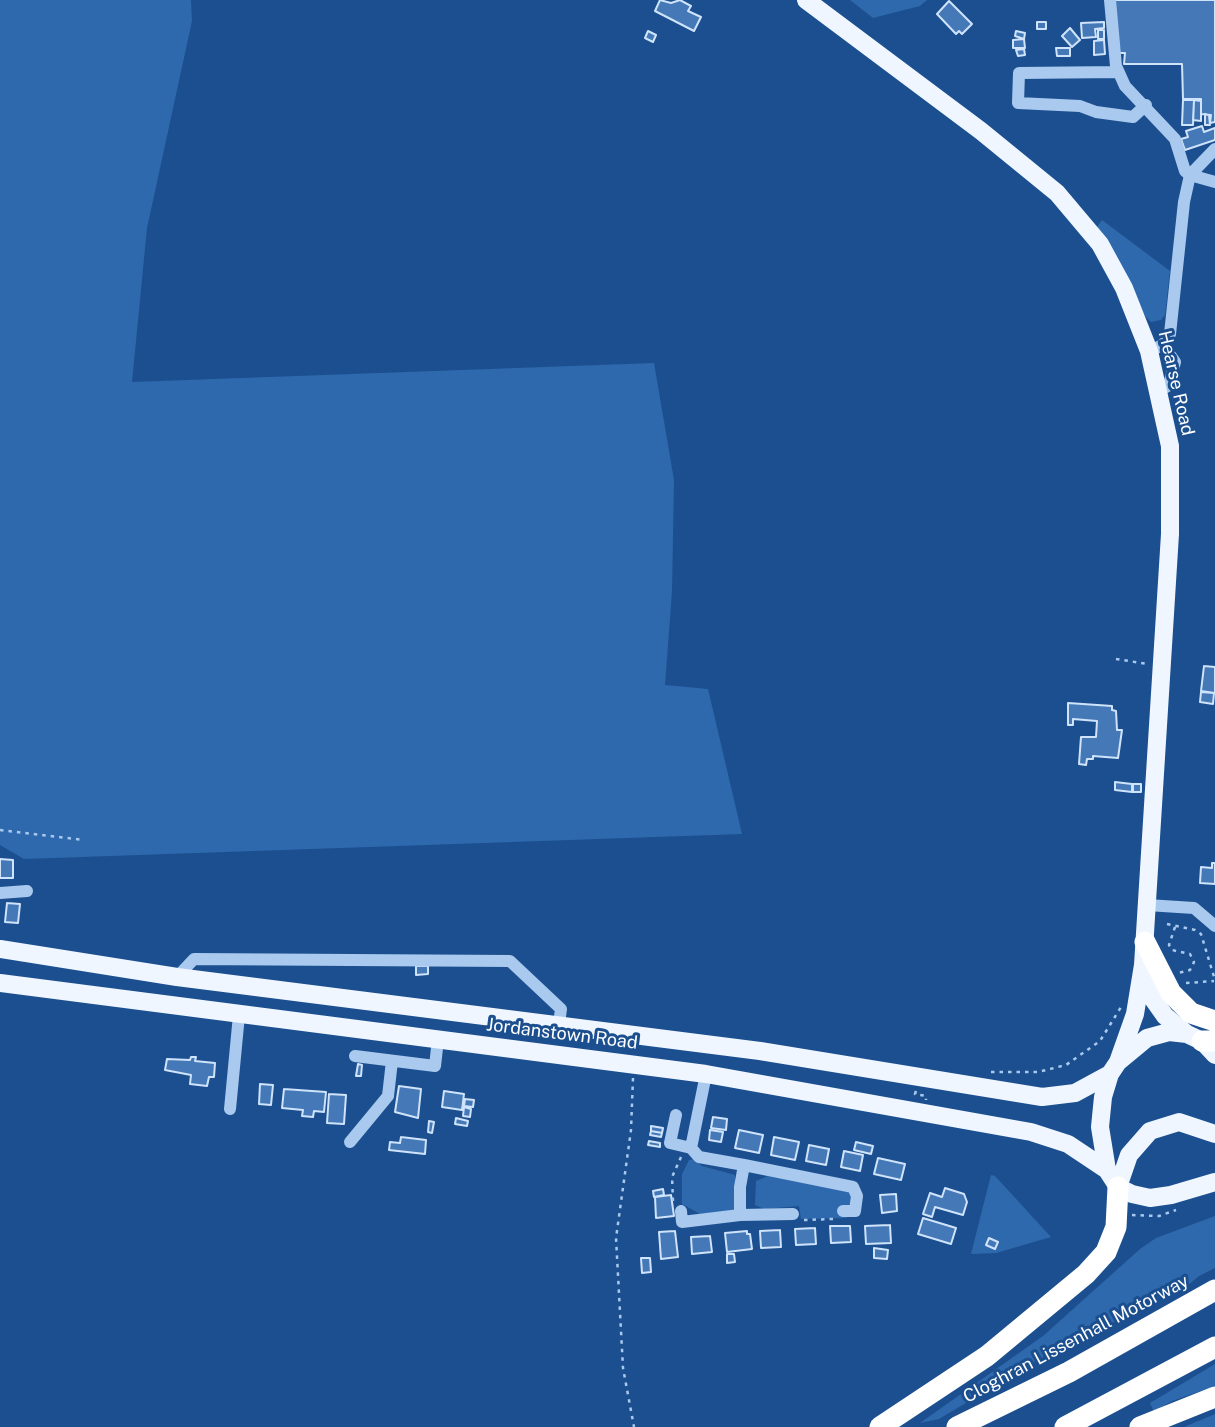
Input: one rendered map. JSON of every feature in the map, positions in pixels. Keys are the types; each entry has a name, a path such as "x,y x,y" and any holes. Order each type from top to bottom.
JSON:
{"highway":[{"path":"1145,942 1171,993 1191,1013 1215,1021"},
{"path":"880,1427 987,1356 1086,1274 1106,1252 1116,1227 1113,1179"},
{"name":"Cloghran Lissenhall Motorway","path":"957,1427 1069,1372 1215,1290"},
{"path":"1065,1427 1215,1347"},
{"path":"1140,1427 1215,1398"}],"main road":[{"name":"Hearse Road","path":"806,0 981,131 1057,193 1100,244 1156,348 1159,391 1170,446 1170,534 1143,965 1135,1014 1103,1097 1100,1127 1113,1179"},
{"name":"Jordanstown Road","path":"0,949 177,977 760,1051 1042,1097 1075,1093 1114,1068 1147,1038 1168,1032 1205,1043"},
{"name":"Hearse Road","path":"1143,965 1153,999 1165,1016 1205,1043"},
{"name":"Jordanstown Road","path":"0,983 706,1074 1031,1132 1068,1144 1113,1179 1150,1198 1215,1182"},
{"path":"1113,1179 1150,1131 1180,1122 1215,1134"}],"street":[{"path":"1110,0 1118,72 1125,86 1175,139 1185,171 1189,175 1215,182"},
{"path":"1118,72 1019,73 1018,103 1080,106 1096,112 1133,117 1146,106"},
{"path":"1156,348 1170,334 1189,175 1215,149"},
{"path":"0,893 27,891"},
{"path":"1147,905 1194,908 1215,926"},
{"path":"177,977 194,959 510,961 561,1009 559,1024"},
{"path":"230,1109 239,1015"},
{"path":"355,1056 435,1066 438,1039"},
{"path":"349,1142 387,1096 392,1061"},
{"path":"691,1148 706,1074"},
{"path":"676,1115 670,1143 691,1148 699,1157 853,1187 857,1196 855,1211 843,1211"},
{"path":"740,1215 740,1187 744,1166"},
{"path":"681,1211 682,1222 740,1215 793,1214"}],"path":[{"path":"1116,659 1162,665"},
{"path":"0,830 85,840"},
{"path":"1167,923 1201,934 1215,981 1176,984"},
{"path":"1175,927 1169,945 1172,950 1190,954 1194,962 1186,972 1180,974 1175,971"},
{"path":"991,1072 1038,1072 1066,1065 1100,1041 1121,1006"},
{"path":"634,1064 631,1130 616,1238 623,1368 634,1427"},
{"path":"917,1087 915,1094 926,1096 924,1105"},
{"path":"681,1211 675,1212 672,1177 682,1155 691,1148"},
{"path":"793,1214 793,1221 843,1218 843,1211"}],"shaded area":[{"path":"0,0 191,0 192,21 147,228 132,382 654,363 674,480 672,591 665,685 708,689 742,834 24,859 0,845"},
{"path":"850,0 927,0 920,6 873,18"},
{"path":"1102,220 1170,271 1165,315 1161,320 1151,322 1145,316 1097,227"},
{"path":"694,1159 702,1166 735,1175 735,1210 700,1214 682,1204 682,1174 689,1160"},
{"path":"991,1175 995,1176 1051,1237 996,1253 971,1254"},
{"path":"768,1176 851,1192 855,1200 846,1208 847,1218 801,1219 799,1206 764,1209 755,1205 756,1181"},
{"path":"1215,1216 1215,1268 1199,1276 1176,1295 1160,1297 1139,1314 1085,1332 939,1419 920,1423 1043,1336 1140,1249 1156,1238"},
{"path":"1215,1364 1215,1386 1172,1401 1154,1412 1150,1403"},
{"path":"1215,1414 1215,1427 1184,1427"}],"building":[{"path":"660,0 671,3 680,0 691,6 688,11 701,17 694,31 655,11"},
{"path":"1114,0 1215,0 1215,122 1210,123 1211,115 1201,114 1201,99 1183,99 1182,64 1124,64 1125,53 1118,53"},
{"path":"949,1 972,24 962,34 959,31 956,34 937,14"},
{"path":"1037,22 1046,22 1046,29 1037,29"},
{"path":"1104,22 1104,28 1095,29 1096,37 1082,38 1081,23"},
{"path":"1070,28 1080,40 1072,47 1062,36"},
{"path":"1098,30 1104,30 1104,39 1098,39"},
{"path":"648,31 656,35 653,42 645,38"},
{"path":"1016,31 1025,33 1024,39 1015,36"},
{"path":"1024,39 1025,48 1013,48 1013,40"},
{"path":"1104,40 1105,54 1094,55 1094,41"},
{"path":"1056,48 1070,48 1070,56 1057,56"},
{"path":"1024,49 1025,55 1018,56 1016,50"},
{"path":"1183,100 1194,100 1193,125 1182,125"},
{"path":"1194,100 1201,101 1201,121 1193,120"},
{"path":"1205,114 1209,115 1210,125 1205,125"},
{"path":"1202,126 1204,132 1215,128 1215,140 1185,150 1181,139 1188,137 1186,131"},
{"path":"1204,666 1215,667 1215,693 1201,691"},
{"path":"1201,692 1214,693 1213,704 1200,702"},
{"path":"1068,703 1112,706 1112,710 1116,711 1117,730 1122,730 1118,758 1093,756 1093,759 1087,759 1086,765 1079,764 1081,737 1096,737 1097,721 1073,719 1073,725 1068,725"},
{"path":"1115,782 1132,784 1132,792 1115,790"},
{"path":"1133,784 1141,784 1141,792 1133,792"},
{"path":"0,859 13,860 13,878 0,878"},
{"path":"1212,863 1215,863 1215,884 1200,883 1201,867 1212,868"},
{"path":"7,903 20,904 18,923 5,922"},
{"path":"416,966 428,966 428,974 416,975"},
{"path":"191,1057 196,1057 195,1061 215,1063 214,1077 209,1077 207,1086 190,1084 191,1075 165,1070 167,1059 190,1060"},
{"path":"358,1064 362,1065 361,1076 356,1076"},
{"path":"260,1084 273,1085 271,1105 259,1104"},
{"path":"399,1086 421,1089 418,1118 395,1112"},
{"path":"284,1089 326,1092 324,1112 314,1111 313,1117 302,1116 303,1110 282,1108"},
{"path":"444,1091 464,1094 462,1110 442,1107"},
{"path":"329,1094 346,1095 344,1124 327,1123"},
{"path":"465,1099 474,1100 473,1107 464,1106"},
{"path":"464,1107 471,1109 470,1117 463,1116"},
{"path":"713,1117 727,1119 726,1130 711,1128"},
{"path":"456,1118 468,1121 467,1126 455,1124"},
{"path":"429,1121 434,1122 432,1133 428,1132"},
{"path":"651,1126 663,1128 662,1133 651,1131"},
{"path":"710,1130 723,1132 721,1142 709,1140"},
{"path":"739,1130 763,1135 759,1153 735,1148"},
{"path":"651,1131 662,1133 661,1137 650,1135"},
{"path":"401,1137 426,1140 425,1154 389,1150 390,1142 400,1143"},
{"path":"774,1137 799,1142 795,1160 771,1155"},
{"path":"649,1141 660,1143 660,1147 648,1145"},
{"path":"856,1142 873,1146 871,1154 854,1150"},
{"path":"809,1145 829,1149 826,1165 806,1161"},
{"path":"844,1151 863,1155 860,1171 841,1167"},
{"path":"878,1158 905,1164 901,1180 874,1174"},
{"path":"945,1188 964,1194 967,1202 963,1215 935,1207 932,1217 923,1214 930,1193 942,1197"},
{"path":"663,1189 664,1195 654,1197 653,1191"},
{"path":"896,1194 897,1211 882,1213 880,1195"},
{"path":"671,1195 674,1216 656,1218 655,1197"},
{"path":"923,1218 956,1228 951,1244 918,1234"},
{"path":"890,1225 891,1243 866,1244 865,1226"},
{"path":"830,1226 850,1226 851,1242 831,1243"},
{"path":"815,1228 816,1244 796,1245 795,1229"},
{"path":"780,1230 781,1247 761,1248 760,1231"},
{"path":"675,1231 678,1257 661,1259 659,1232"},
{"path":"747,1231 752,1249 727,1252 725,1233"},
{"path":"710,1236 712,1252 692,1254 691,1237"},
{"path":"989,1238 998,1242 995,1249 986,1245"},
{"path":"874,1248 888,1250 887,1259 874,1258"},
{"path":"727,1254 734,1254 735,1262 727,1263"},
{"path":"641,1258 650,1258 651,1272 642,1273"}]}
